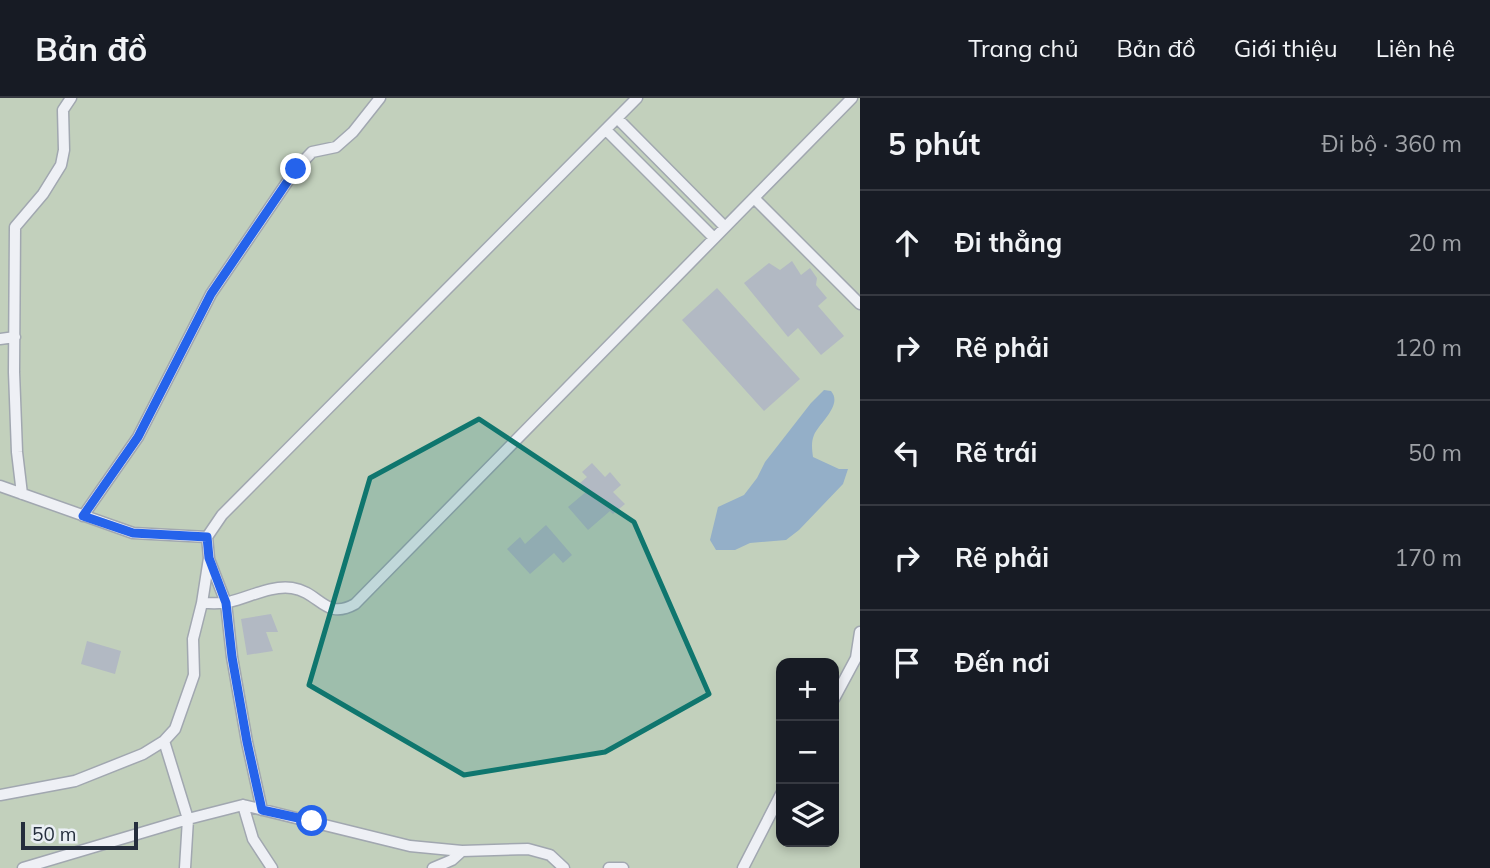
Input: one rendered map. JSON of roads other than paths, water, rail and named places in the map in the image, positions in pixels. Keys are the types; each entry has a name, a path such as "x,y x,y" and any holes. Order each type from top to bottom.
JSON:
{"lane":[{"path":"22,494 17,453 15,227 43,194 61,164 64,150 63,110 58,98"},
{"path":"63,110 71,98"},
{"path":"83,516 138,437 211,294 296,169 312,152 335,147 353,132 370,107 380,98"},
{"path":"0,795 75,781 143,754 164,741 175,729 194,675 193,639 209,558 207,537 222,515 330,410 637,98"},
{"path":"202,603 226,603 282,586 300,589 331,610 344,611 355,604 852,98"},
{"path":"617,118 726,227"},
{"path":"606,130 714,238"},
{"path":"754,198 860,304"},
{"path":"0,339 15,337"},
{"path":"0,486 133,533 207,537"},
{"path":"209,558 226,603 243,718 262,810"},
{"path":"839,690 856,658 860,632"},
{"path":"164,741 188,819 185,868"},
{"path":"743,868 776,804"},
{"path":"243,805 253,839 272,868"},
{"path":"23,868 243,805 410,846 462,851 528,849 550,855 564,868"},
{"path":"433,868 452,860 462,851"},
{"path":"609,868 624,868"}],"water":[{"path":"824,390 831,391 834,402 814,435 813,457 839,469 848,469 843,484 786,540 750,543 735,550 716,550 710,540 718,507 744,495 765,462"}]}
